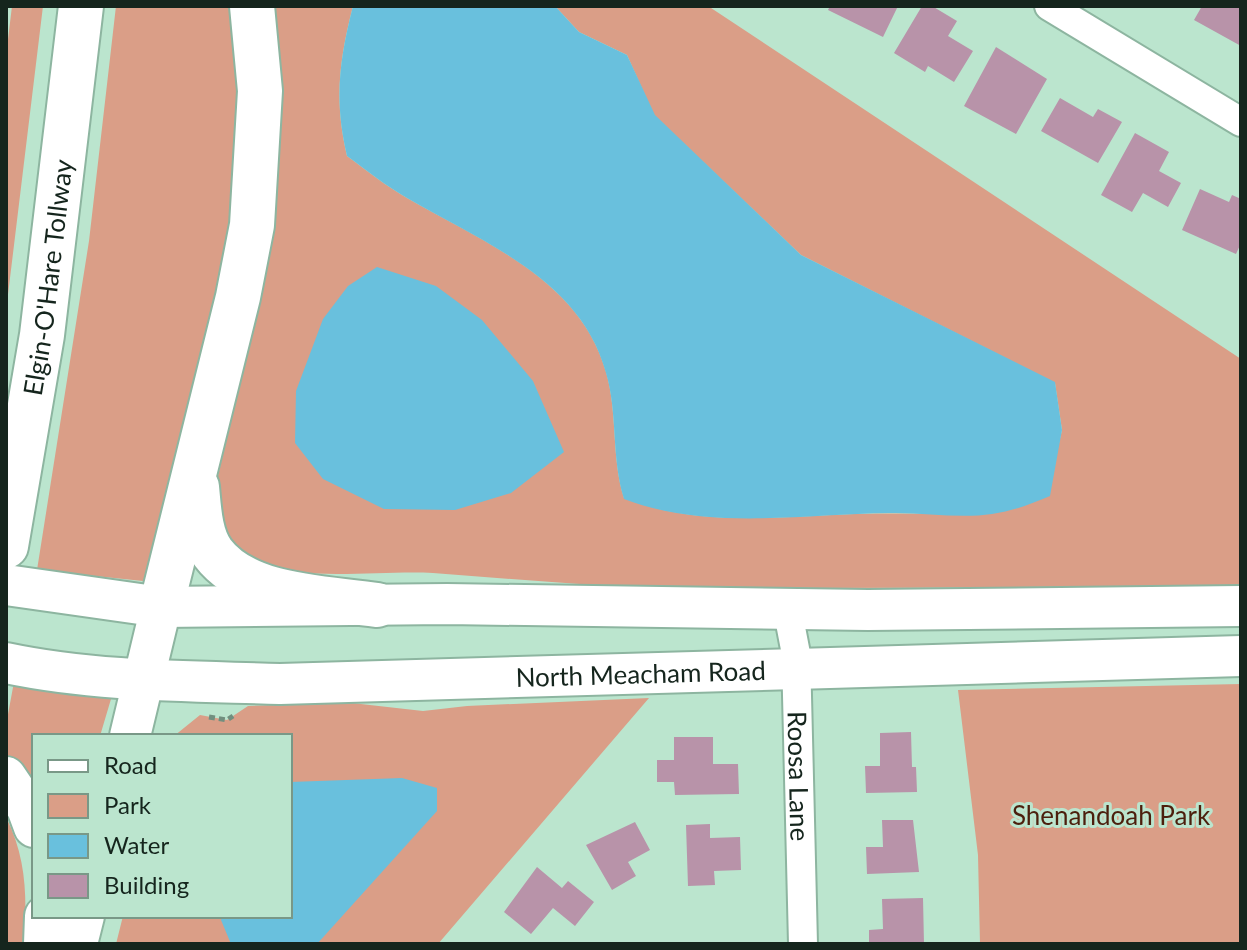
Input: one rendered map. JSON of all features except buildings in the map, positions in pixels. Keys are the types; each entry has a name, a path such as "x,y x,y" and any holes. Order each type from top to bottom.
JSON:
{"highway":[{"name":"Elgin-O'Hare Tollway","path":"6,546 42,335 66,155 81,6"},
{"path":"161,607 238,297 252,225 260,91 252,6"},
{"path":"195,472 202,525 211,552 235,576 277,589 377,605"}],"main road":[{"path":"6,585 161,607 377,605 868,610 1241,606"},
{"path":"130,734 161,607"},
{"name":"North Meacham Road","path":"24,667 144,680 280,684 1241,656"},
{"path":"6,777 27,808 32,822"},
{"path":"44,944 45,918"},
{"path":"77,944 84,918"}],"street":[{"path":"1049,6 1241,122"},
{"name":"Roosa Lane","path":"787,607 796,670 803,944"}],"green space":[{"path":"12,6 43,6 6,311 6,56"},
{"path":"116,6 229,6 237,93 233,200 216,309 153,579 143,581 37,570 89,241"},
{"path":"273,6 353,6 344,45 339,99 347,156 399,193 525,267 552,288 575,312 593,340 606,372 617,467 624,498 652,507 709,517 989,514 1056,456 1062,430 1055,383 801,255 654,115 627,55 579,32 555,6 708,6 1241,359 1241,586 643,587 414,572 301,573 281,570 251,559 232,543 221,523 216,484 260,301 273,227 280,121"},
{"path":"14,682 93,691 111,699 101,734 32,734 32,790 6,758 6,725"},
{"name":"Shenandoah Park","path":"1241,684 1241,944 980,944 978,855 958,690"},
{"path":"649,698 438,944 116,944 122,918 292,918 292,734 176,734 200,715 227,720 248,706 343,702 423,711 467,706"},
{"path":"6,817 22,864 24,944 6,944"}],"water":[{"path":"353,6 555,6 579,32 627,55 655,115 801,255 1055,382 1062,430 1050,496 1015,509 979,515 889,513 755,518 688,515 624,499 617,467 610,388 593,340 575,312 552,288 525,267 399,193 347,156 339,99 344,45"},
{"path":"377,267 436,286 482,320 533,381 564,452 511,493 455,510 384,509 323,479 295,443 296,391 323,319 348,286"},
{"path":"402,778 437,788 437,811 317,944 231,944 222,918 292,918 292,782"}]}
